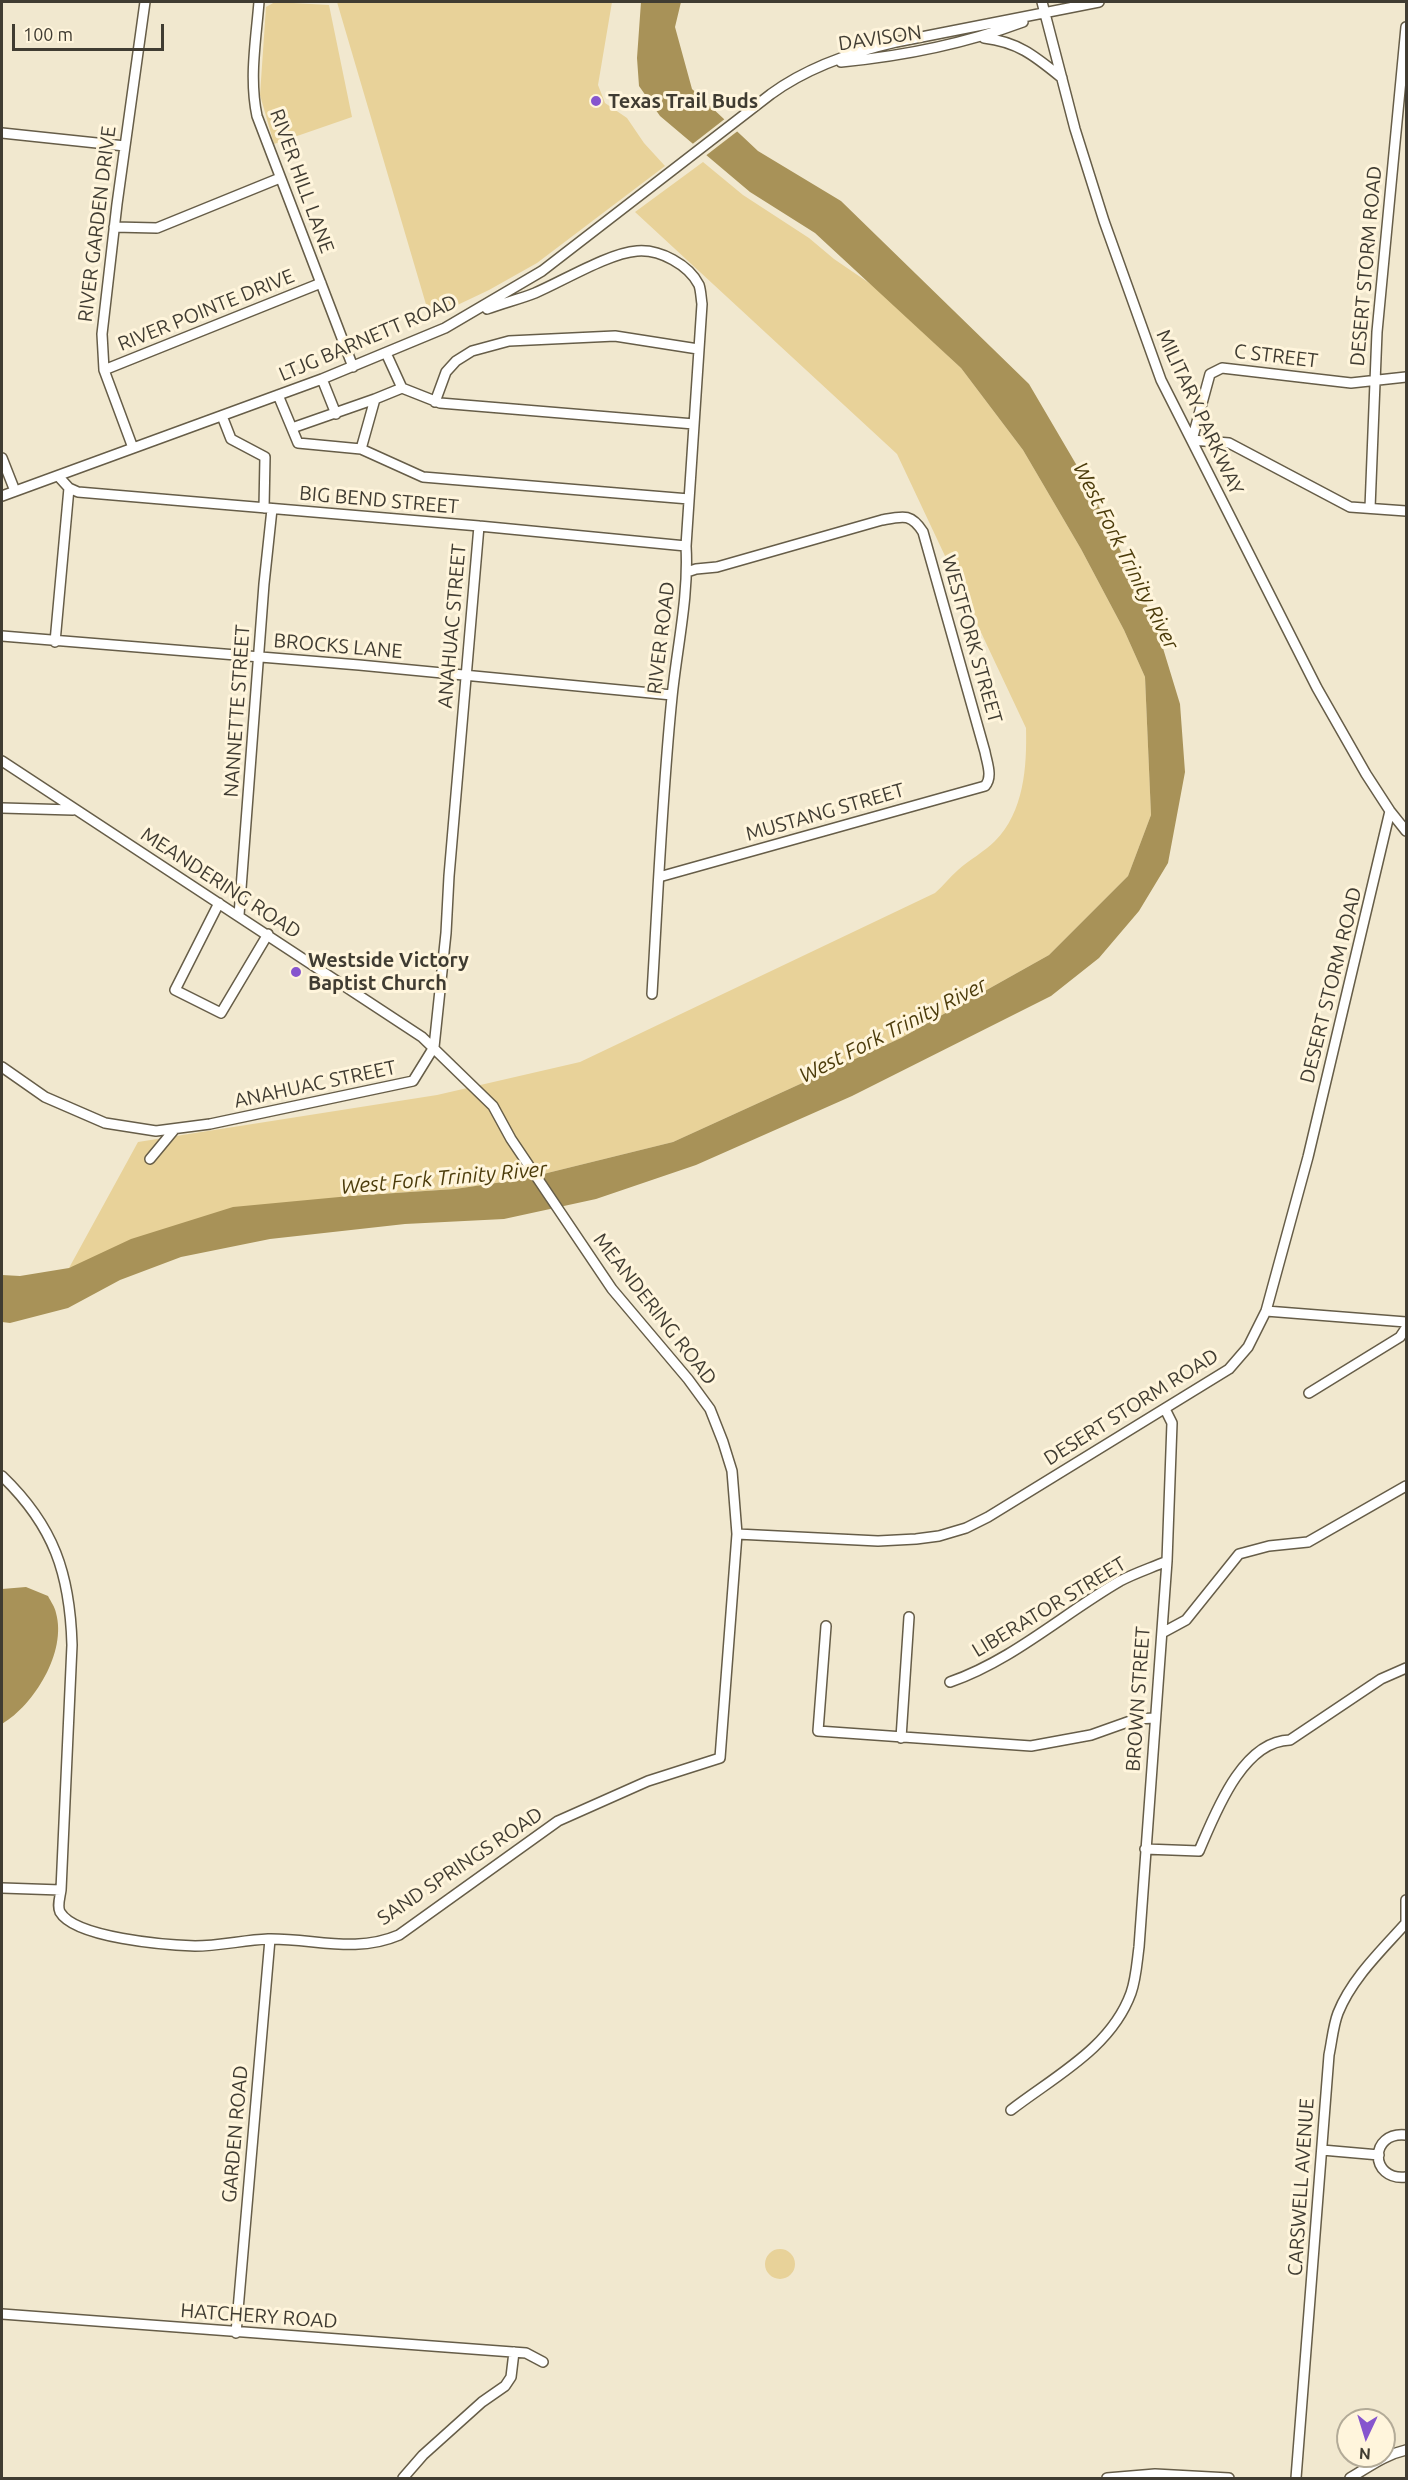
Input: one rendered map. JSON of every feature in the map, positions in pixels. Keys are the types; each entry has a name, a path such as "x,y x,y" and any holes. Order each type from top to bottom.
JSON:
{"street":[{"name":"RIVER GARDEN DRIVE","path":"133,448 104,370 102,334 114,227 145,2"},
{"name":"RIVER HILL LANE","path":"259,2 253,72 253,97 257,116 353,367"},
{"name":"MILITARY PARKWAY","path":"1042,2 1104,221 1161,380 1317,688 1390,811 1407,831"},
{"name":"DAVISON","path":"829,63 867,49 896,42 1099,2"},
{"name":"DAVISON","path":"829,63 900,55 982,37 1045,13"},
{"name":"DESERT STORM ROAD","path":"1370,508 1374,379 1407,27"},
{"path":"982,37 1010,43 1026,50 1062,78"},
{"name":"LTJG BARNETT ROAD","path":"2,496 322,380 445,328 542,271 786,83 807,71 829,63"},
{"path":"2,134 125,146"},
{"path":"114,227 157,228 280,178"},
{"name":"RIVER ROAD","path":"473,313 533,293 599,263 636,251 648,251 665,256 680,265 699,287 702,304 686,546 687,572 672,696 652,994"},
{"name":"RIVER POINTE DRIVE","path":"104,370 321,284"},
{"path":"435,402 446,372 456,361 472,351 509,341 615,336 698,350"},
{"path":"386,353 402,388 435,402 694,424"},
{"name":"C STREET","path":"1192,440 1210,374 1222,368 1351,383 1407,377"},
{"path":"322,380 336,414"},
{"path":"292,428 336,414 402,388"},
{"path":"278,395 298,443 361,449 423,477 689,499"},
{"path":"361,449 375,399"},
{"name":"NANNETTE STREET","path":"222,416 231,439 265,457 268,508 239,915"},
{"path":"1192,440 1229,442 1350,507 1407,511"},
{"path":"2,458 15,492"},
{"path":"55,642 69,488 59,477"},
{"name":"BIG BEND STREET","path":"69,488 78,492 686,546"},
{"name":"WESTFORK STREET","path":"687,572 717,567 895,517 915,520 923,532 989,770"},
{"name":"ANAHUAC STREET","path":"2,1067 45,1097 105,1123 138,1130 174,1130 413,1081 434,1047 446,933 448,876 479,526"},
{"name":"BROCKS LANE","path":"2,636 466,675 672,696"},
{"name":"MEANDERING ROAD","path":"2,761 268,934 434,1047 493,1106 511,1139 612,1289 688,1379 710,1409 732,1472 737,1534 720,1758"},
{"name":"MUSTANG STREET","path":"659,877 985,786 988,783 989,770"},
{"path":"2,808 75,810"},
{"name":"DESERT STORM ROAD","path":"737,1534 878,1541 939,1536 966,1528 988,1517 1229,1369 1248,1347 1266,1311 1330,1065 1390,811"},
{"path":"219,903 176,990 221,1013 268,934"},
{"path":"150,1158 174,1130"},
{"path":"1266,1311 1407,1322"},
{"path":"1308,1393 1400,1337 1407,1328"},
{"name":"BROWN STREET","path":"1011,2110 1105,2038 1121,2014 1131,1992 1138,1947 1167,1561 1172,1423 1165,1409"},
{"name":"SAND SPRINGS ROAD","path":"2,1476 34,1514 51,1541 61,1561 71,1607 72,1645 59,1911 70,1923 113,1938 195,1946 270,1939 340,1946 385,1941 399,1935 558,1821 648,1780 720,1758"},
{"path":"1162,1633 1186,1620 1239,1554 1269,1546 1308,1542 1407,1486"},
{"name":"LIBERATOR STREET","path":"950,1682 1001,1660 1121,1581 1167,1561"},
{"path":"901,1738 909,1617"},
{"path":"826,1626 818,1731 1031,1746 1091,1735 1136,1719 1155,1718"},
{"path":"1145,1849 1199,1851 1223,1796 1254,1756 1277,1740 1290,1740 1381,1679 1407,1668"},
{"path":"2,1888 61,1890"},
{"path":"1406,1923 1407,1900"},
{"name":"CARSWELL AVENUE","path":"1296,2478 1329,2055 1338,2014 1359,1977 1406,1923"},
{"name":"GARDEN ROAD","path":"236,2332 270,1939"},
{"path":"1407,2135 1399,2134 1386,2139 1378,2156 1385,2172 1391,2176 1407,2177"},
{"path":"1322,2150 1378,2156"},
{"name":"HATCHERY ROAD","path":"2,2314 526,2353 543,2362"},
{"path":"403,2478 423,2455 482,2402 505,2386 511,2378 514,2352"},
{"path":"1350,2478 1392,2453 1407,2450"},
{"path":"1107,2478 1155,2474 1229,2478"}],"shaded area":[{"path":"275,2 329,5 352,117 274,144 260,95 266,7"},
{"path":"337,2 612,2 598,85 605,103 627,118 644,143 665,166 537,263 489,290 430,318"},
{"path":"641,2 681,2 675,27 692,89 758,151 841,201 1029,384 1090,488 1155,622 1180,704 1185,772 1168,863 1139,911 1099,958 1051,996 852,1096 696,1165 596,1199 504,1219 405,1224 270,1239 181,1257 120,1280 68,1308 10,1323 2,1322 2,1275 20,1276 69,1268 131,1239 233,1207 455,1189 523,1179 673,1142 901,1038 1049,955 1128,876 1151,815 1145,677 1124,630 1081,549 1023,450 961,368 815,233 750,192 660,116 639,86 637,58"},
{"path":"703,162 743,195 809,238 834,259 875,287 961,368 1023,450 1081,549 1124,630 1145,677 1151,815 1128,876 1049,955 901,1038 673,1142 523,1179 455,1189 350,1196 69,1268 138,1142 437,1095 580,1062 935,893 958,870 995,841 1012,817 1022,788 1026,758 1026,728 897,454 635,212"},
{"path":"26,1587 48,1596 53,1604 58,1628 57,1644 45,1676 36,1691 14,1715 2,1724 2,1589"},
{"path":"780,2249 790,2254 795,2264 790,2274 780,2279 770,2274 765,2264 770,2254"}],"pier":[{"path":"726,118 739,130 704,157 690,146"}],"place":[{"name":"Texas Trail Buds","path":"596,101"},
{"name":"Westside Victory Baptist Church","path":"296,972"}],"water label":[{"name":"West Fork Trinity River","path":"1126,556"},
{"name":"West Fork Trinity River","path":"893,1030"},
{"name":"West Fork Trinity River","path":"444,1178"}]}
